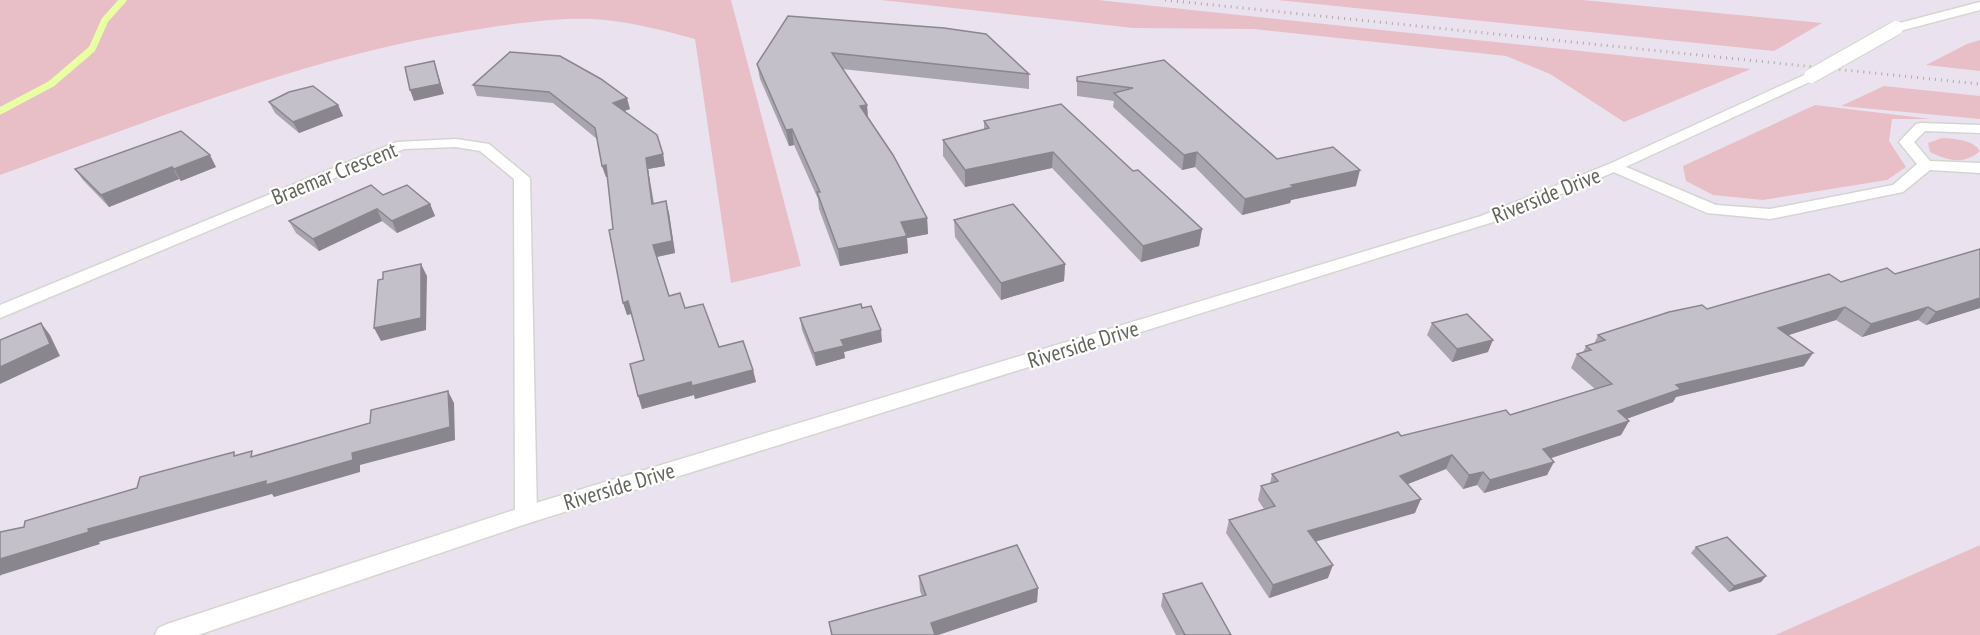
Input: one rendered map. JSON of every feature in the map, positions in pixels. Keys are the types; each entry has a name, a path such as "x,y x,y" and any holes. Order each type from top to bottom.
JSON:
{"main road":[{"name":"Riverside Drive","path":"167,635 526,515 1487,219 1614,167 1797,82 1896,28 1980,6"},
{"path":"1926,165 1906,142 1921,127 1980,129"},
{"name":"Braemar Crescent","path":"0,312 402,145 456,143 484,147 522,178 526,515"},
{"path":"1614,167 1713,210 1770,214 1898,189 1926,165 1980,168"}],"shaded area":[{"path":"0,0 731,0 801,266 731,283 695,39 632,24 578,19 513,24 407,42 288,73 172,112 0,175"},
{"path":"881,0 1098,0 1751,69 1624,122 1550,74 1506,56 1253,29 1133,28"},
{"path":"1277,0 1583,0 1822,23 1774,51"},
{"path":"1980,40 1980,71 1926,65 1967,44"},
{"path":"1884,86 1980,96 1980,119 1841,106"},
{"path":"1815,105 1931,119 1892,119 1889,141 1906,167 1887,180 1763,200 1713,195 1686,181 1683,166"},
{"path":"1942,138 1968,142 1980,151 1962,160 1943,158 1930,152 1928,143"},
{"path":"1980,545 1980,635 1775,635"}],"building":[{"path":"788,16 944,28 986,34 1029,74 832,53 867,105 860,106 893,155 927,218 901,222 907,236 838,249 817,192 820,192 792,129 786,130 757,64"},
{"path":"510,52 560,56 601,79 627,98 613,103 657,135 663,154 646,158 652,204 666,201 672,241 653,245 669,296 680,293 685,308 703,304 719,347 743,341 753,370 692,386 691,382 638,396 630,364 644,360 628,301 623,303 609,230 613,229 606,165 602,166 595,128 549,92 473,85"},
{"path":"1164,60 1277,159 1333,147 1360,170 1291,185 1294,187 1245,199 1197,152 1184,155 1114,93 1133,88 1077,81 1077,77"},
{"path":"434,61 440,84 410,90 405,67"},
{"path":"313,86 338,105 293,122 269,102 289,92"},
{"path":"1061,104 1133,171 1138,170 1202,229 1143,246 1053,152 965,170 943,140 989,128 984,121"},
{"path":"181,131 210,155 174,169 172,167 101,195 75,169"},
{"path":"371,185 383,195 407,185 430,204 392,221 377,209 313,239 289,221"},
{"path":"1013,204 1065,264 1001,283 954,220"},
{"path":"1980,249 1980,298 1936,312 1928,307 1871,324 1845,307 1778,328 1813,353 1676,385 1681,389 1618,411 1629,421 1543,449 1554,462 1490,480 1483,472 1469,475 1452,455 1400,476 1421,499 1308,531 1333,565 1273,585 1229,520 1275,506 1261,486 1278,481 1272,474 1398,432 1401,436 1506,410 1510,415 1612,384 1577,354 1591,350 1586,346 1605,340 1598,335 1669,312 1702,305 1707,309 1829,274 1841,282 1887,268 1895,274"},
{"path":"421,264 421,318 374,328 378,280 383,279 383,272"},
{"path":"861,304 862,308 871,306 881,330 841,340 844,346 814,353 800,318"},
{"path":"1467,314 1493,340 1457,349 1432,323"},
{"path":"41,323 50,344 0,367 0,340"},
{"path":"448,391 450,427 352,453 353,460 266,485 266,481 88,529 89,532 0,559 0,532 24,527 25,521 137,488 140,477 234,452 234,456 252,451 251,457 370,423 371,410"},
{"path":"1727,537 1766,576 1734,586 1696,547"},
{"path":"1017,545 1038,588 931,623 935,635 832,635 829,622 926,595 919,576"},
{"path":"1202,583 1231,635 1185,635 1163,594"}],"waterway":[{"path":"0,111 51,84 92,49 105,20 123,0"}],"railway":[{"path":"1165,0 1980,84"}]}
